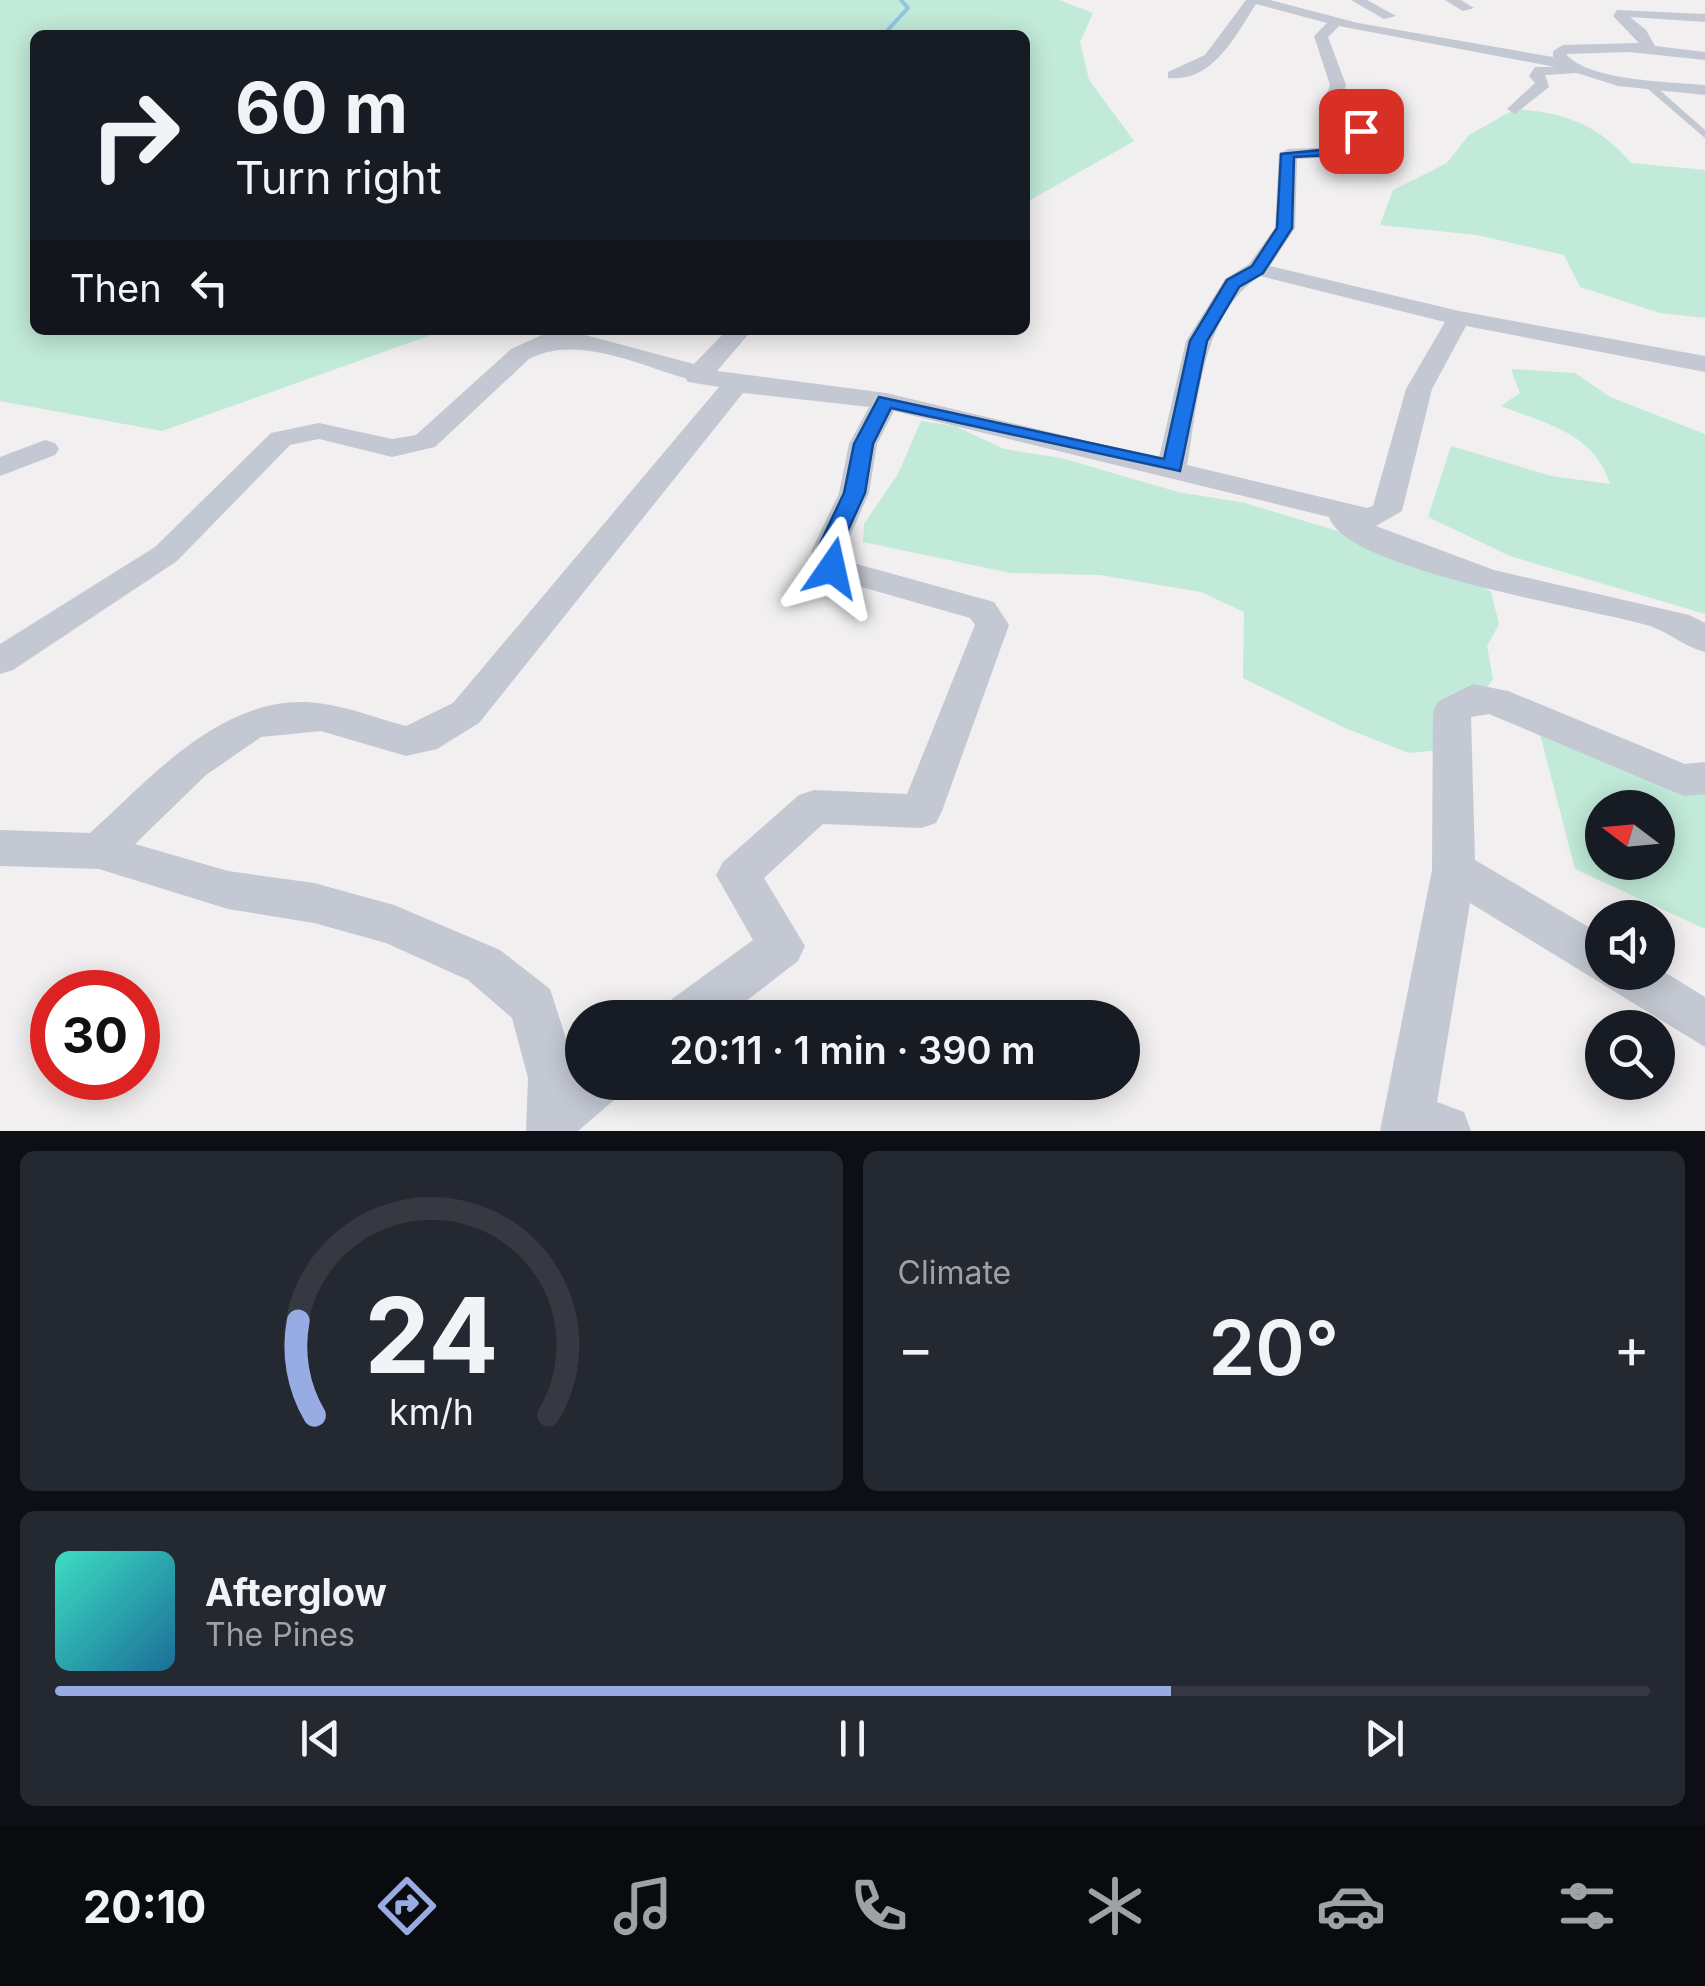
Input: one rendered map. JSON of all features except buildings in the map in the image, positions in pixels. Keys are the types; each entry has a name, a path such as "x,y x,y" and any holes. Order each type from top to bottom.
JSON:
{"street":[{"path":"1172,75 1197,72 1208,62 1254,0 1566,64 1586,73"},
{"path":"1356,0 1389,16"},
{"path":"1451,0 1468,8"},
{"path":"1566,64 1558,54 1563,49 1648,47 1641,33 1622,14 1705,18"},
{"path":"1172,467 1198,341 1233,284 1258,269 1284,228 1288,154 1345,152 1361,131 1363,113 1334,98 1338,85 1321,36 1337,20"},
{"path":"1616,46 1704,67"},
{"path":"1515,110 1544,84 1537,76 1540,70 1586,73 1651,87 1705,90"},
{"path":"1258,269 1459,318 1705,364"},
{"path":"0,661 166,554 282,439 319,431 392,448 426,441 520,354 542,342 585,342 697,377 736,384 886,401 1172,467 1370,518 1387,511 1419,389 1459,318"},
{"path":"697,377 735,335"},
{"path":"99,850 192,764 253,723 321,717 406,741 422,738 466,714 736,384"},
{"path":"708,1000 782,946 738,875 814,807 920,811 992,625 982,610 832,568 827,552 854,493 864,444 886,401"},
{"path":"0,467 45,449"},
{"path":"1331,511 1392,545 1540,593 1664,620 1705,640"},
{"path":"1420,1127 1454,870 1452,711 1473,698 1495,701 1684,780 1705,778"},
{"path":"0,848 99,850 228,890 314,903 394,926 484,964 533,1004 554,1078 553,1122"},
{"path":"1454,870 1585,950"},
{"path":"1651,990 1705,1024"},
{"path":"553,1122 577,1100"}],"lane":[{"path":"1651,87 1705,136"}],"green space":[{"path":"0,0 1059,0 1093,13 1080,42 1089,80 1134,141 1030,200 1030,30 30,30 30,335 431,335 162,431 0,401"},
{"path":"1515,109 1579,123 1606,139 1631,163 1705,170 1705,318 1660,313 1580,287 1564,255 1477,235 1380,225 1393,190 1447,163 1469,135"},
{"path":"1511,369 1575,373 1610,397 1705,434 1705,614 1510,556 1428,517 1451,446 1551,476 1610,484 1603,467 1581,442 1551,425 1501,406 1520,393"},
{"path":"921,421 955,426 1004,449 1061,458 1178,492 1245,503 1383,545 1470,578 1491,592 1499,624 1487,646 1493,679 1441,750 1409,753 1345,728 1243,678 1244,612 1201,592 1100,575 1011,573 863,542 864,524 898,474"},
{"path":"1540,734 1705,776 1705,929 1675,915 1675,900 1642,900 1599,880 1675,880 1675,790 1585,790 1585,874 1575,869"}],"waterway":[{"path":"888,30 908,8 901,0"}],"route":[{"path":"832,568 827,552 854,493 864,444 886,401 1172,467 1198,341 1233,284 1258,269 1284,228 1288,154 1345,152 1361,131"}]}
